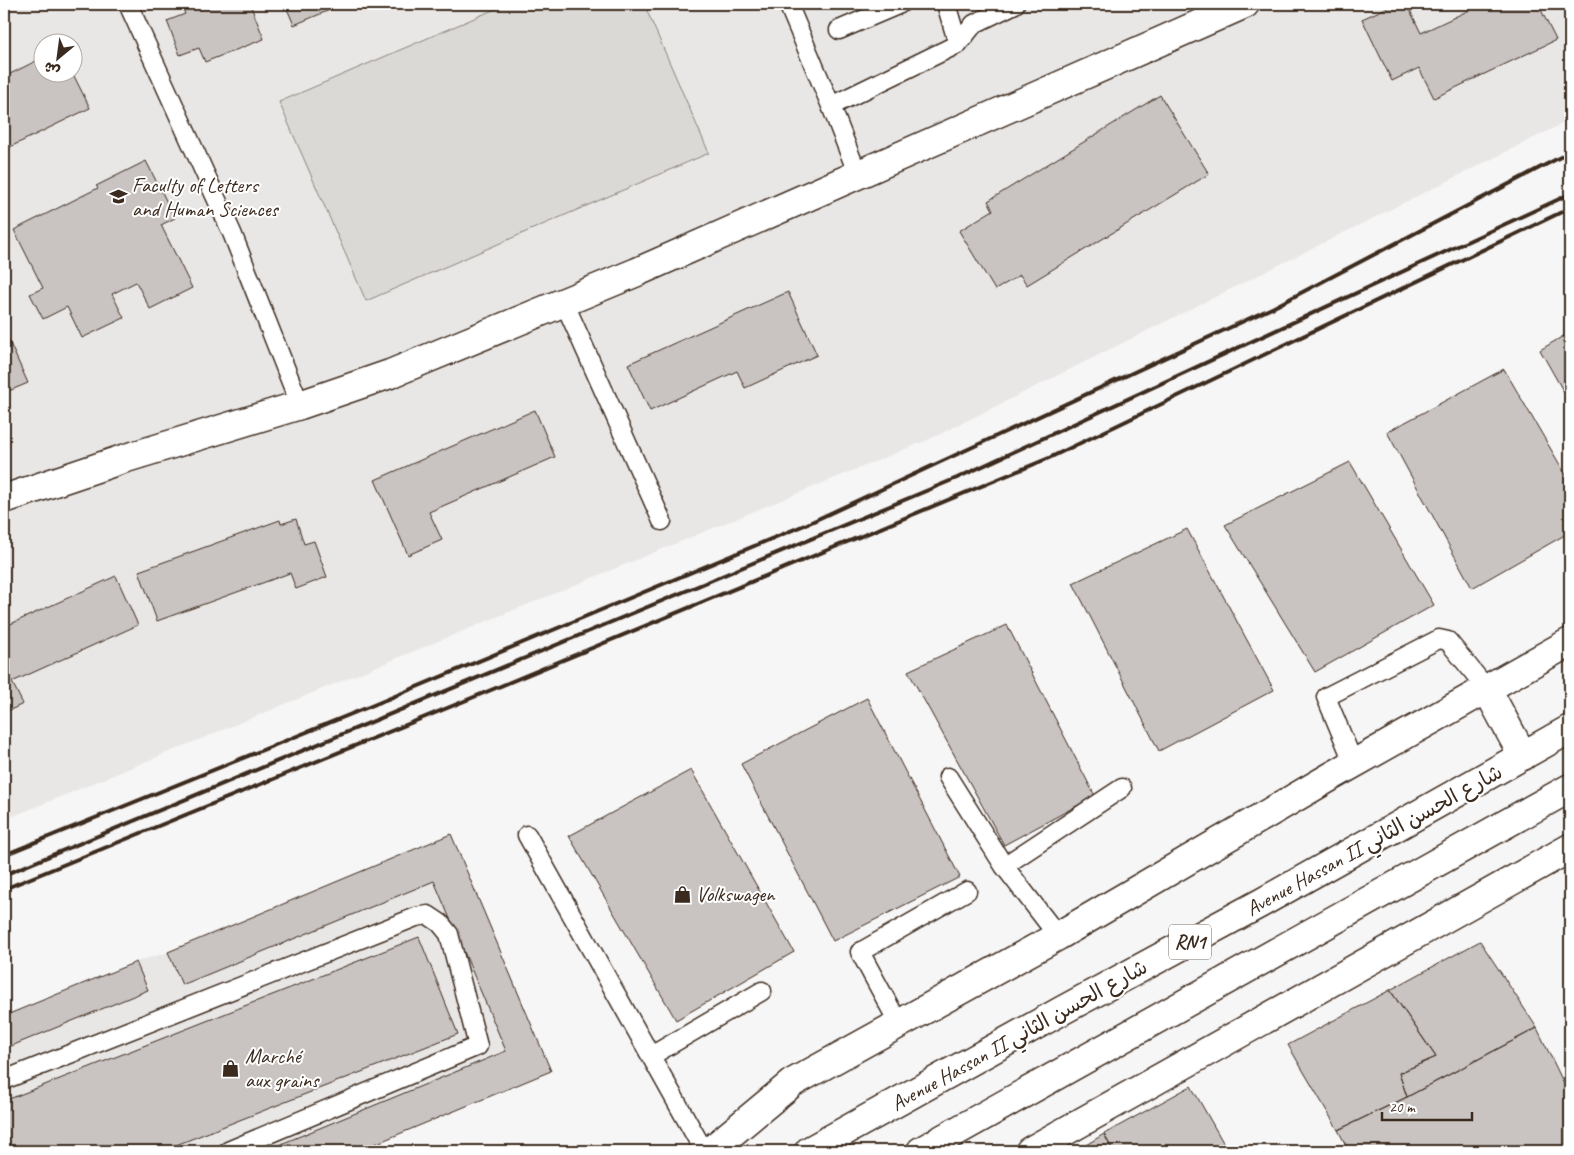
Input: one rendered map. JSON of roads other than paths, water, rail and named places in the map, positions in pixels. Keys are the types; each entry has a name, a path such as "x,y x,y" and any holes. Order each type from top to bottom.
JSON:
{"street":[{"path":"4,499 123,459 300,405 390,374 637,272 1245,4"},
{"path":"710,1151 792,1083 1058,936 1354,764 1570,642"},
{"path":"1486,689 1523,756"},
{"name":"Avenue Hassan II شارع الحسن الثاني","path":"809,1151 1261,903 1570,729"},
{"name":"RN1","path":"929,1149 1570,788"},
{"path":"1030,1151 1570,848"}],"lane":[{"path":"128,4 232,233 300,405"},
{"path":"788,4 858,175"},
{"path":"839,30 900,4"},
{"path":"946,4 958,44"},
{"path":"831,106 958,44 974,24 1015,4"},
{"path":"564,302 662,521"},
{"path":"1354,764 1326,697 1439,638 1448,641 1486,689"},
{"path":"948,777 1004,866 1058,936"},
{"path":"1004,866 1122,788"},
{"path":"527,835 704,1151"},
{"path":"899,1024 860,952 967,891"},
{"path":"4,1080 416,917 428,915 440,923 449,934 478,1046 228,1151"},
{"path":"651,1056 762,991"}],"railway":[{"path":"4,855 371,706 807,524 1274,307 1570,152"},
{"path":"4,875 957,478 1570,194"},
{"path":"4,889 462,702 1049,458 1570,208"}],"place":[{"name":"Faculty of Letters and Human Sciences","path":"118,197"},
{"name":"Volkswagen","path":"682,894"},
{"name":"Marché aux grains","path":"231,1068"}]}
